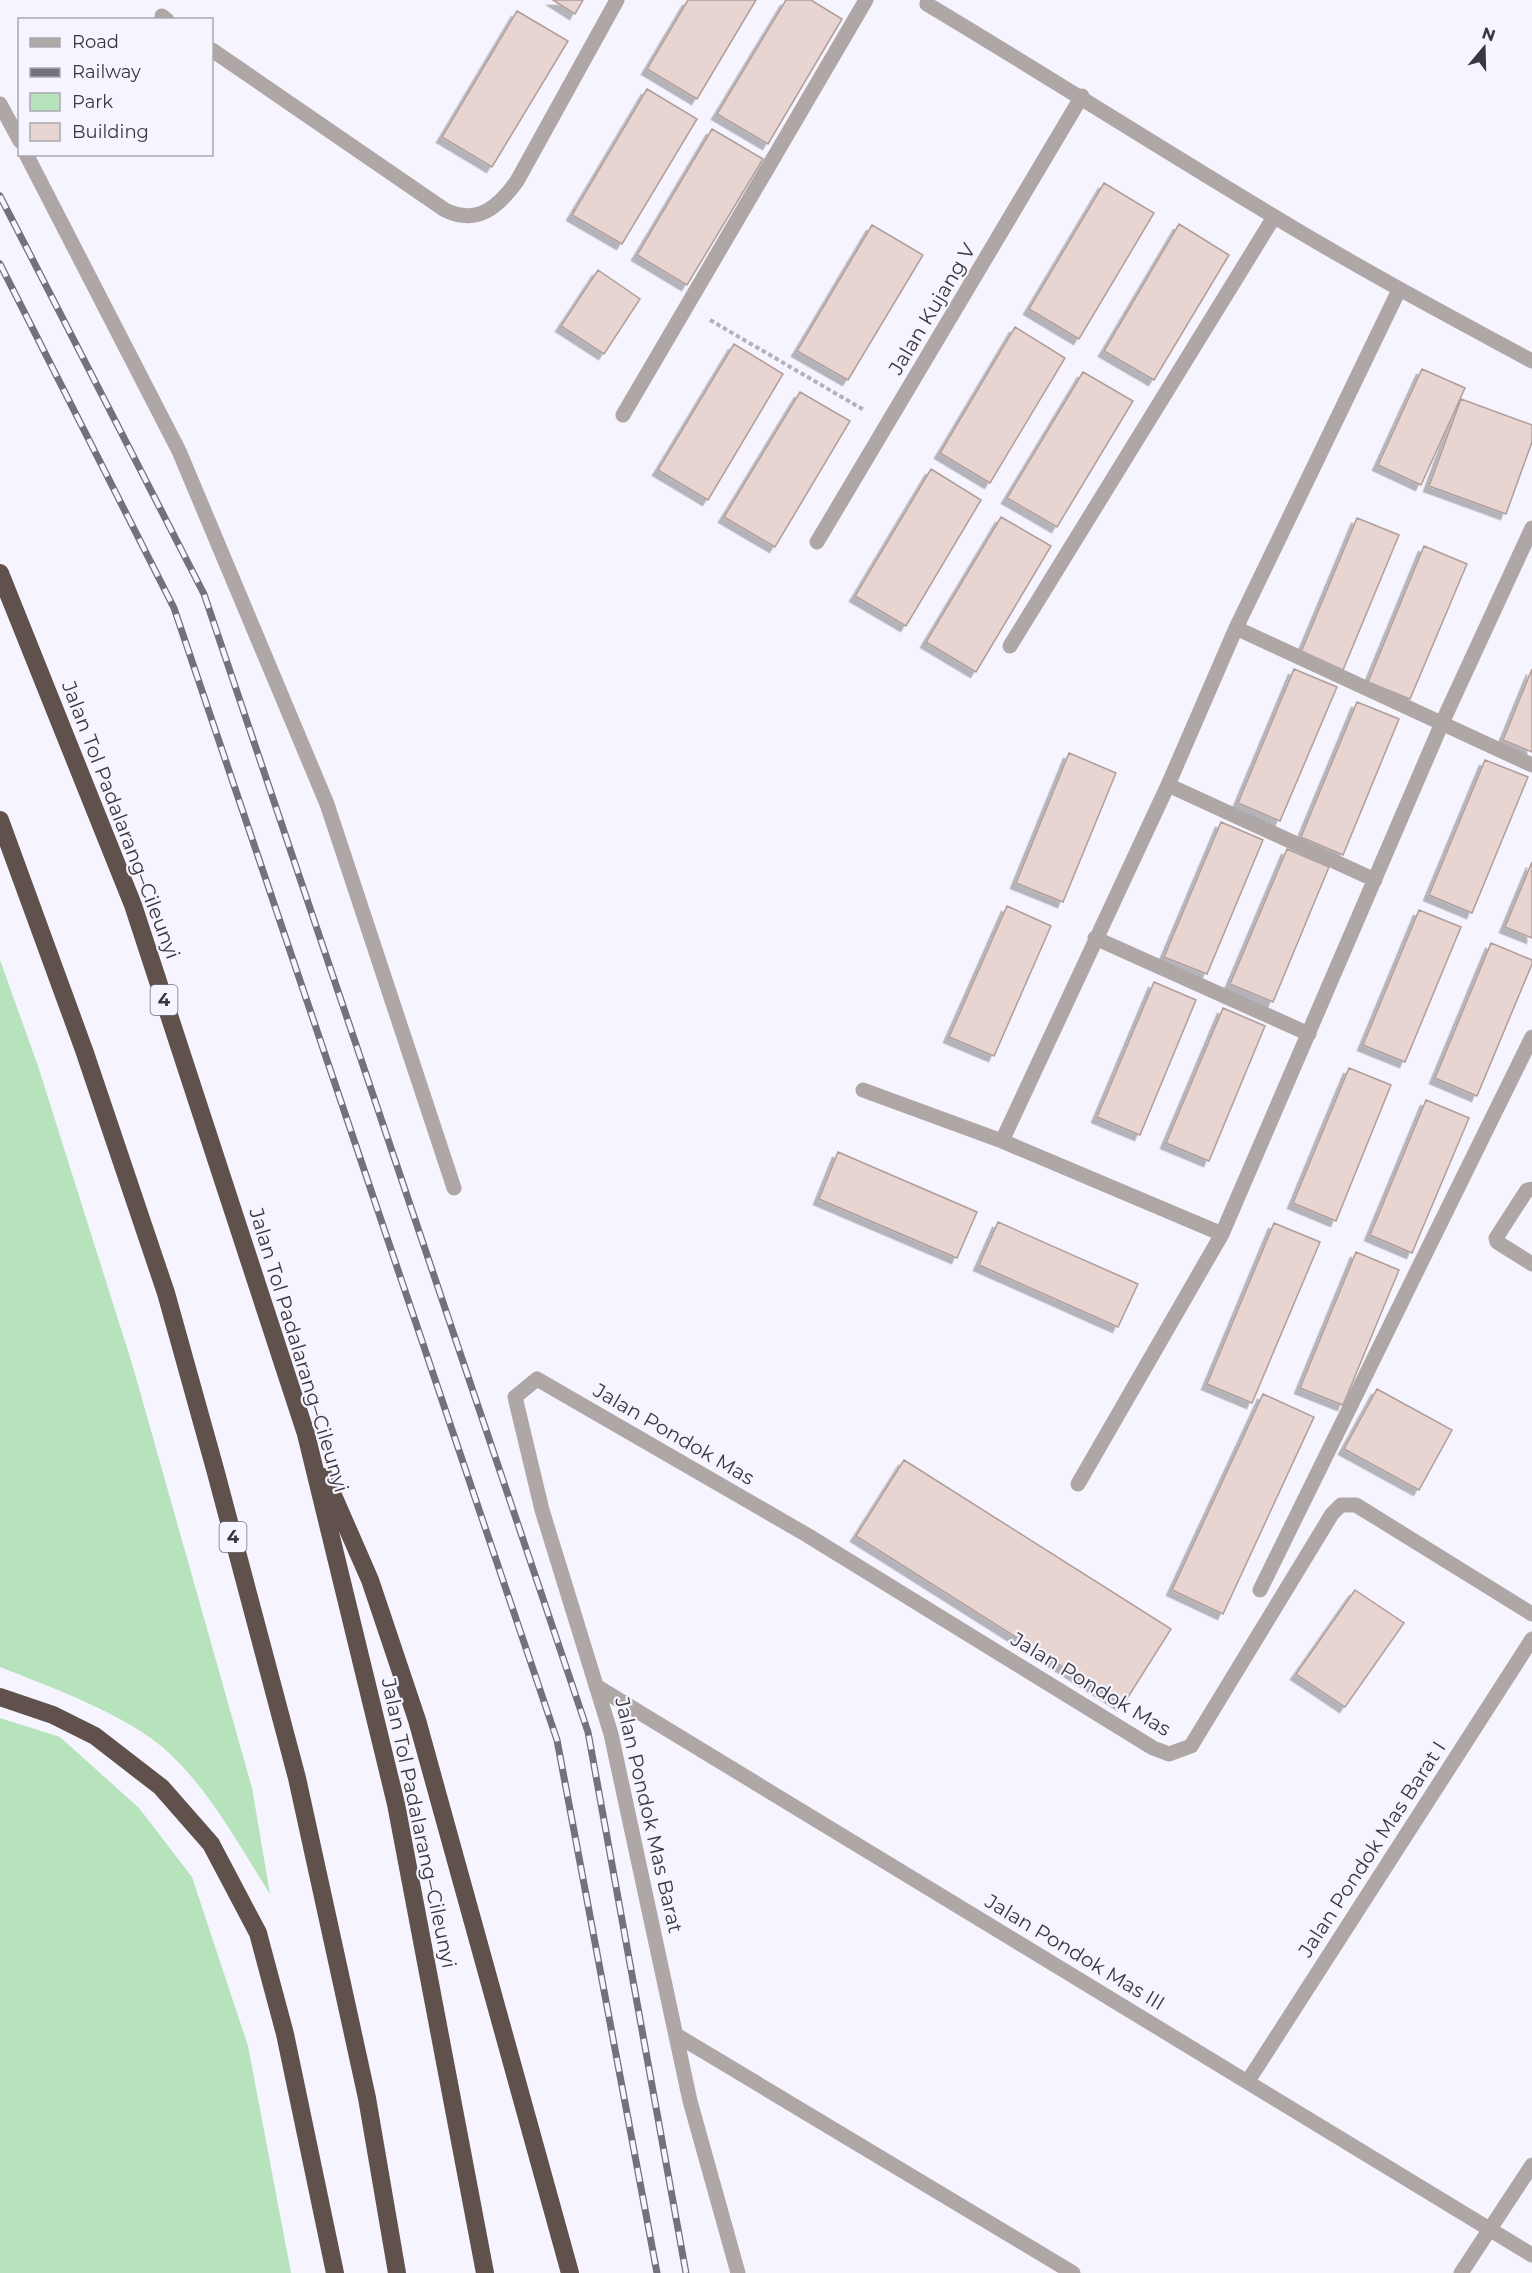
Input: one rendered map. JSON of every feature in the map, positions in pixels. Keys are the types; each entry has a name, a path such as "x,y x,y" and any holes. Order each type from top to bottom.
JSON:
{"highway":[{"name":"Jalan Tol Padalarang–Cileunyi","path":"0,573 133,905 306,1434 396,1804 485,2273"},
{"name":"4","path":"0,820 84,1050 166,1293 215,1469 297,1778 367,2098 398,2273"},
{"path":"306,1434 370,1580 417,1720 570,2273"},
{"path":"0,1697 53,1715 95,1736 161,1787 211,1844 258,1933 285,2034 335,2273"}],"street":[{"path":"213,51 445,210 454,214 478,214 500,204 517,181 617,0"},
{"path":"622,415 866,0"},
{"path":"924,1 1082,96 1274,217 1399,290 1532,361"},
{"name":"Jalan Kujang V","path":"818,542 1082,96"},
{"path":"0,104 18,137"},
{"path":"27,156 179,451 327,804 454,1188"},
{"path":"1010,646 1274,217"},
{"path":"1002,1141 1168,785 1236,628 1399,290"},
{"path":"1078,1484 1222,1234 1442,723 1532,528"},
{"path":"1236,628 1532,765"},
{"path":"1168,785 1375,880"},
{"path":"1095,938 1309,1034"},
{"path":"1260,1590 1532,1037"},
{"path":"863,1090 1002,1141 1222,1234"},
{"path":"1532,1189 1527,1190 1496,1238 1497,1242 1532,1264"},
{"name":"Jalan Pondok Mas","path":"537,1379 807,1535 1153,1748 1168,1754 1191,1746 1332,1514 1341,1505 1356,1505 1532,1614"},
{"name":"Jalan Pondok Mas Barat","path":"537,1379 515,1397 542,1510 611,1734 678,2036 690,2101 738,2273"},
{"name":"Jalan Pondok Mas Barat I","path":"1248,2081 1532,1639"},
{"name":"Jalan Pondok Mas III","path":"596,1686 1532,2255"},
{"path":"678,2036 1073,2273"},
{"path":"1461,2273 1488,2228 1532,2165"}],"path":[{"path":"686,306 887,424"}],"green space":[{"path":"0,960 38,1066 133,1367 252,1788 270,1894 211,1801 168,1752 151,1738 111,1714 0,1667"},
{"path":"0,1718 60,1737 139,1808 192,1877 248,2046 291,2273 0,2273"}],"building":[{"path":"553,0 583,0 575,14"},
{"path":"688,0 756,0 697,99 647,69"},
{"path":"786,0 811,0 842,19 768,144 717,114"},
{"path":"517,11 568,41 492,167 442,137"},
{"path":"647,89 697,119 622,244 572,215"},
{"path":"712,129 763,159 687,285 637,255"},
{"path":"1104,183 1154,213 1079,339 1029,309"},
{"path":"1179,224 1229,255 1154,380 1104,351"},
{"path":"872,225 923,255 848,380 797,351"},
{"path":"598,270 640,299 604,354 561,326"},
{"path":"1015,327 1065,358 990,483 940,453"},
{"path":"734,344 783,374 708,500 658,470"},
{"path":"1422,369 1465,388 1421,485 1378,465"},
{"path":"1083,372 1133,401 1057,527 1007,498"},
{"path":"800,392 850,421 775,547 724,517"},
{"path":"1461,399 1532,425 1532,442 1506,514 1429,486"},
{"path":"931,469 981,500 906,626 855,596"},
{"path":"1001,517 1051,546 976,672 926,642"},
{"path":"1357,518 1399,535 1343,670 1301,652"},
{"path":"1424,546 1467,564 1410,699 1368,682"},
{"path":"1294,669 1337,687 1280,821 1238,803"},
{"path":"1532,669 1532,752 1503,740"},
{"path":"1357,702 1399,719 1343,855 1301,837"},
{"path":"1069,753 1116,773 1063,902 1016,883"},
{"path":"1485,760 1528,777 1472,913 1429,895"},
{"path":"1221,822 1263,840 1207,974 1164,957"},
{"path":"1287,849 1329,867 1273,1002 1230,984"},
{"path":"1532,862 1532,938 1505,927"},
{"path":"1007,906 1051,926 994,1056 949,1037"},
{"path":"1419,910 1461,927 1405,1062 1363,1045"},
{"path":"1491,943 1532,960 1532,964 1477,1096 1435,1078"},
{"path":"1154,982 1196,1000 1140,1135 1097,1117"},
{"path":"1223,1008 1265,1026 1209,1161 1166,1143"},
{"path":"1349,1068 1391,1085 1336,1221 1293,1203"},
{"path":"1426,1100 1469,1118 1412,1253 1370,1235"},
{"path":"838,1152 977,1212 957,1258 819,1199"},
{"path":"998,1222 1138,1284 1118,1327 979,1265"},
{"path":"1274,1223 1320,1242 1252,1403 1207,1384"},
{"path":"1356,1252 1399,1270 1343,1405 1300,1388"},
{"path":"1377,1389 1452,1430 1419,1490 1344,1449"},
{"path":"1263,1394 1314,1417 1223,1614 1172,1590"},
{"path":"904,1460 1171,1629 1123,1705 856,1536"},
{"path":"1355,1590 1404,1623 1345,1707 1296,1674"}],"railway":[{"path":"0,196 204,594 588,1732 686,2273"},
{"path":"0,264 174,608 557,1740 657,2273"}]}
